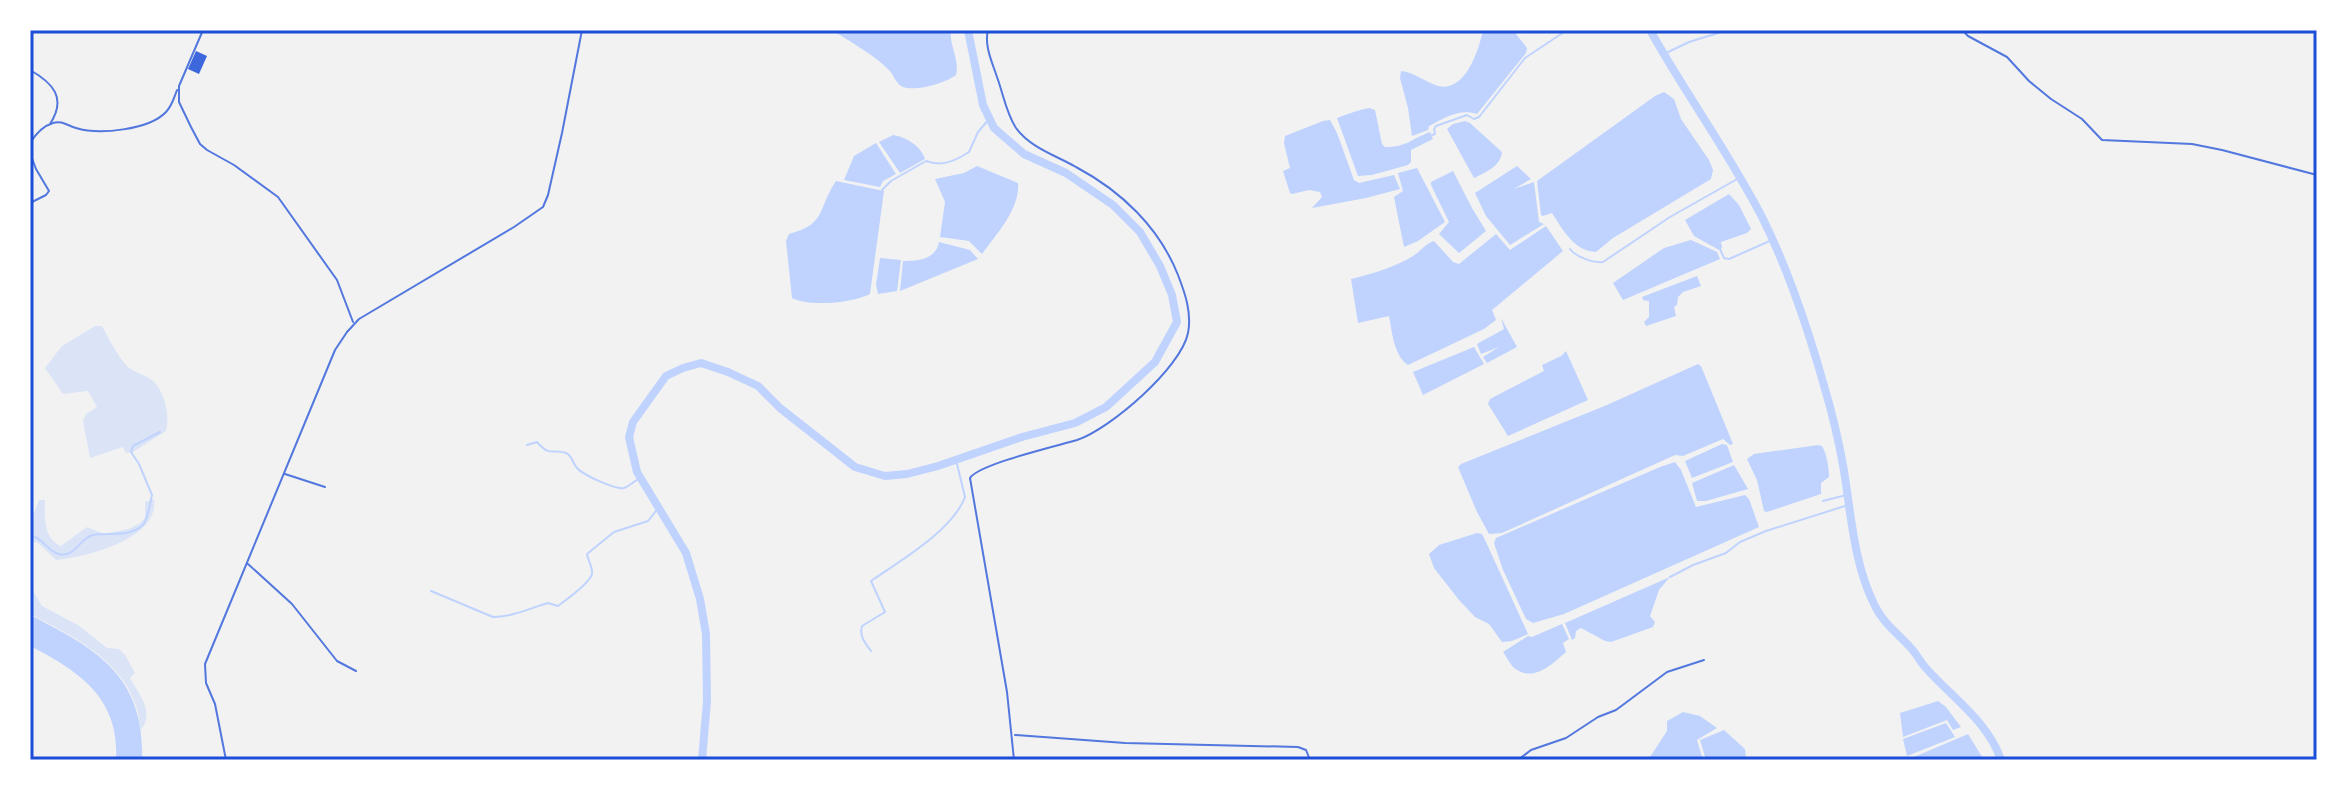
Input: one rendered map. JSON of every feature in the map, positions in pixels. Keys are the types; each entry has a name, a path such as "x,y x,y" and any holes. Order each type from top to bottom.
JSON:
{"street":[{"path":"30,143 49,125 63,122 80,129 123,130 164,114 170,107 203,30"},
{"path":"226,760 215,704 206,683 205,664 330,361 354,323 543,207 562,133 582,30"},
{"path":"988,30 986,43 1016,128 1041,150 1092,177 1141,216 1158,235 1172,259 1190,318 1186,343 1174,361 1143,395 1103,427 1077,440 988,466 970,478 991,594 1013,735 1014,760"},
{"path":"1962,30 2007,57 2029,81 2082,119 2102,140 2192,144 2317,175"},
{"path":"30,70 46,79 55,90 56,110 49,125"},
{"path":"179,86 181,108 203,147 278,197 337,280 354,323"},
{"path":"170,107 181,108"},
{"path":"30,153 49,191 30,203"},
{"path":"284,474 325,487"},
{"path":"247,563 292,604 337,661 356,671"},
{"path":"1518,760 1531,750 1566,738 1598,717 1616,710 1667,672 1704,660"},
{"path":"1013,735 1253,748 1298,747 1306,750 1310,760"}],"shaded area":[{"path":"95,326 102,326 126,365 151,379 158,387 166,405 167,419 166,431 133,452 126,453 123,447 90,458 83,421 86,414 97,407 88,391 63,394 45,368 62,346"},
{"path":"154,499 153,513 145,525 134,535 102,550 56,560 37,542 30,543 30,523 39,500 45,500 48,533 61,546 87,527 104,534 129,529 145,518 145,502"},
{"path":"30,586 42,606 78,625 107,648 119,649 125,655 135,673 130,678 146,710 141,730 129,689 107,662 78,640 30,614"}],"water":[{"path":"832,30 951,30 956,75 929,86 906,88 899,85 890,71 877,60"},
{"path":"1483,30 1513,30 1527,48 1526,53 1477,114 1464,112 1452,115 1412,136 1401,71 1438,86 1456,83 1469,68"},
{"path":"1664,92 1674,99 1681,119 1709,160 1713,170 1711,179 1613,238 1596,252 1581,248 1552,213 1541,215 1537,181"},
{"path":"1369,108 1375,110 1385,147 1404,144 1430,132 1433,139 1411,150 1408,165 1358,176 1337,118"},
{"path":"1330,120 1354,180 1359,183 1394,175 1400,189 1312,208 1322,197 1320,192 1290,193 1283,171 1290,168 1285,136"},
{"path":"1465,121 1502,152 1495,165 1474,178 1447,129"},
{"path":"893,135 912,143 925,159 900,173 879,142"},
{"path":"876,143 896,174 883,181 880,187 844,180 854,156"},
{"path":"977,166 1018,183 1018,193 1011,211 982,254 969,241 940,237 945,202 935,179 964,173"},
{"path":"1517,166 1531,179 1514,189 1534,182 1539,222 1544,224 1510,245 1486,216 1475,193"},
{"path":"1417,168 1445,222 1404,247 1394,197 1403,191 1398,173"},
{"path":"1453,171 1486,231 1459,253 1439,234 1449,222 1431,185 1431,182"},
{"path":"836,181 884,191 870,294 831,303 800,301 792,298 786,241 789,234 816,220"},
{"path":"1729,194 1739,205 1751,229 1721,242 1722,248 1719,250 1694,236 1685,220"},
{"path":"1546,226 1563,251 1492,310 1496,320 1484,329 1408,365 1397,350 1389,316 1358,323 1351,279 1399,264 1434,241 1453,262 1459,264 1496,234 1510,250"},
{"path":"1691,240 1717,252 1720,259 1623,300 1613,283 1664,248"},
{"path":"939,242 970,250 978,259 900,291 903,261 931,255"},
{"path":"880,258 901,260 897,291 878,294 876,285"},
{"path":"1697,276 1701,286 1678,297 1674,307 1676,316 1646,326 1644,322 1649,317 1649,301 1642,297"},
{"path":"1501,318 1517,347 1487,363 1483,357 1499,347 1481,354 1477,344 1504,329"},
{"path":"1474,347 1484,364 1423,395 1413,372"},
{"path":"1566,351 1588,400 1508,436 1488,404 1490,399 1544,371 1542,365"},
{"path":"1698,364 1733,444 1723,439 1683,456 1675,455 1502,533 1489,534 1458,467 1461,464"},
{"path":"1722,444 1727,445 1733,462 1692,478 1685,461"},
{"path":"1818,445 1825,453 1829,473 1829,477 1821,483 1821,494 1764,511 1757,480 1747,459 1754,454"},
{"path":"1675,462 1696,507 1745,495 1759,527 1564,614 1533,623 1526,619 1503,570 1494,543 1496,538"},
{"path":"1734,465 1748,489 1697,501 1692,483"},
{"path":"1482,534 1528,634 1512,641 1502,642 1489,624 1475,617 1434,568 1429,554 1439,545"},
{"path":"1670,577 1659,590 1650,616 1655,622 1653,627 1611,642 1581,628 1572,640 1565,623"},
{"path":"30,615 96,654 126,686 141,731 142,760 116,760 111,720 103,703 80,677 30,646"},
{"path":"1562,624 1569,639 1563,643 1566,652 1536,673 1529,674 1514,668 1503,652 1528,636"},
{"path":"1938,701 1961,727 1953,730 1947,720 1903,737 1900,713"},
{"path":"1683,712 1700,716 1717,728 1697,740 1703,760 1648,760 1667,731 1667,721"},
{"path":"1946,723 1955,737 1907,756 1903,739"},
{"path":"1724,730 1745,749 1746,760 1706,760 1700,740"},
{"path":"1968,734 1984,760 1907,760"}],"building":[{"path":"196,51 207,56 199,74 188,69"}],"waterway":[{"path":"702,760 707,701 706,634 700,599 686,553 637,472 629,437 633,422 666,376 701,363 728,372 758,386 780,408 855,467 885,476 907,474 1075,423 1106,407 1155,362 1177,322 1172,295 1160,266 1140,232 1113,205 1066,173 1024,154 994,128 983,105 968,30"},
{"path":"1432,135 1436,126 1467,115 1474,119 1479,117 1525,58 1567,30"},
{"path":"1650,30 1749,193 1789,277 1832,413 1857,555 1875,606 1925,667 1978,721 2001,760"},
{"path":"1664,54 1689,42 1728,30"},
{"path":"882,190 891,181 926,161 948,162 969,152 978,132 989,119"},
{"path":"1570,249 1585,259 1603,262 1670,217 1739,178"},
{"path":"1720,249 1724,258 1729,259 1772,240"},
{"path":"30,535 62,555 72,552 93,535 125,533 143,525 152,495 131,452 133,446 160,432"},
{"path":"527,445 537,442 549,451 566,453 580,471 614,487 624,488 641,477"},
{"path":"871,651 862,636 862,626 885,612 871,581 938,533 959,509 965,497 956,460"},
{"path":"1823,501 1846,495"},
{"path":"1670,577 1726,553 1740,542 1766,531 1848,505"},
{"path":"431,591 493,617 548,603 558,606 590,578 592,569 587,554 614,532 648,521 659,507"}]}
